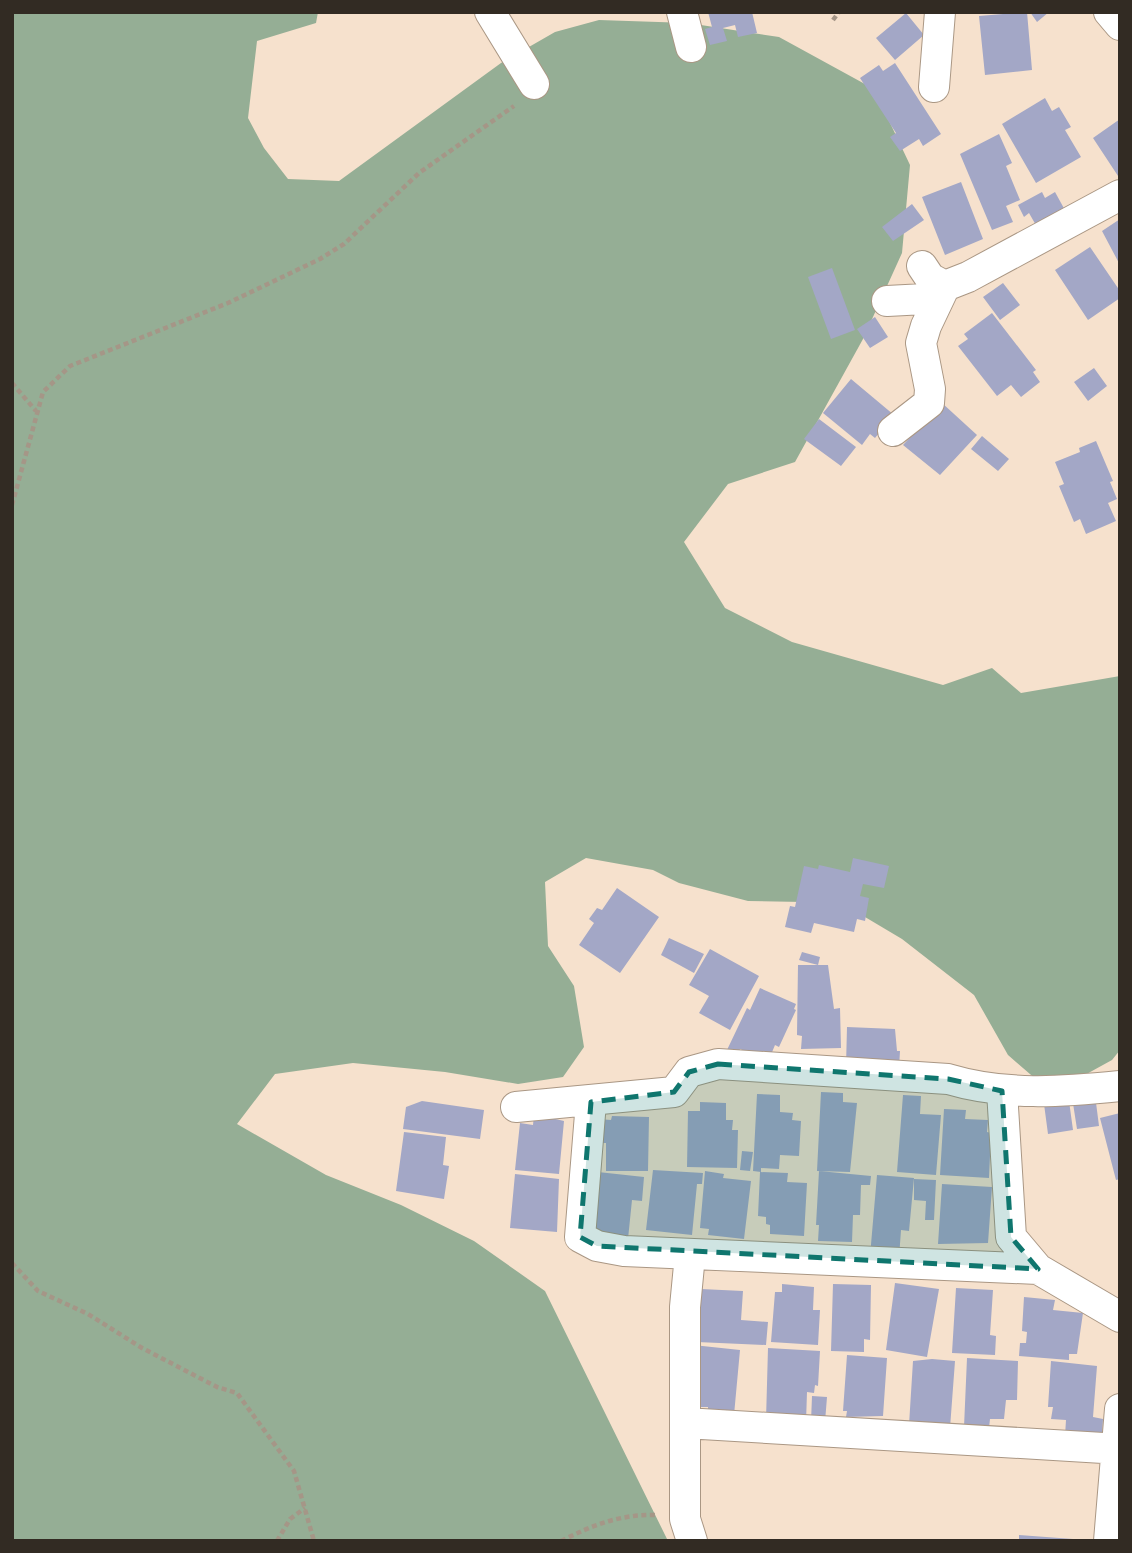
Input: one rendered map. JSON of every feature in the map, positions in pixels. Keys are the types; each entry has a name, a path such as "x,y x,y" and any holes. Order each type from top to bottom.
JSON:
{"street":[{"path":"490,12 534,84"},
{"path":"682,12 691,47"},
{"path":"933,87 940,12"},
{"path":"887,301 925,299 1120,195"},
{"path":"922,266 930,278 945,286"},
{"path":"893,431 929,404 930,388 921,342 936,299 945,286"},
{"path":"516,1107 674,1093 689,1072 718,1064 948,1079 983,1090 1037,1092 1120,1086"},
{"path":"1002,1091 1011,1237 1038,1269 1120,1317"},
{"path":"591,1102 580,1237 597,1246 690,1255 1038,1269"},
{"path":"689,1530 685,1307 690,1255"},
{"path":"1109,1541 1120,1409"},
{"path":"685,1423 1118,1449"}],"path":[{"path":"833,20 839,12"},
{"path":"12,505 43,392 70,366 228,303 308,265 344,244 419,173 474,137 536,89 534,84"},
{"path":"12,383 36,411"},
{"path":"12,1263 38,1291 88,1314 142,1348 217,1387 237,1393 294,1471 314,1541"},
{"path":"277,1541 290,1520 305,1508"},
{"path":"561,1541 599,1522 631,1514 689,1530"}],"highlighted area":[{"path":"718,1064 948,1079 1002,1091 1011,1237 1038,1269 597,1246 580,1237 591,1102 674,1092 689,1072"}],"green space":[{"path":"12,12 318,12 316,23 257,41 248,118 264,148 288,179 339,181 501,63 555,32 599,20 688,23 779,37 874,89 910,165 902,253 863,339 795,462 728,484 684,542 725,608 792,642 943,685 992,668 1021,693 1120,676 1120,1050 1112,1060 1052,1093 1008,1055 974,995 902,939 865,917 804,902 748,901 679,883 653,870 586,858 545,882 548,946 574,986 584,1047 563,1077 518,1084 445,1072 353,1063 275,1074 237,1124 326,1175 401,1205 474,1241 545,1291 668,1541 12,1541"}],"building":[{"path":"708,12 752,12 757,33 738,37 735,25 723,28 727,41 710,45 705,29 712,27"},
{"path":"1027,12 1032,70 985,75 979,16"},
{"path":"1030,12 1049,12 1037,22"},
{"path":"906,13 924,35 895,60 876,38"},
{"path":"895,63 941,134 923,146 919,139 900,151 890,137 896,133 860,78 879,65 883,71"},
{"path":"1045,98 1052,111 1059,107 1071,127 1065,130 1081,157 1036,183 1002,124"},
{"path":"1120,119 1120,179 1093,138"},
{"path":"999,134 1012,163 1006,166 1020,200 1006,206 1013,222 992,230 960,154"},
{"path":"961,182 983,239 945,255 922,197"},
{"path":"1042,192 1045,198 1055,192 1066,212 1037,227 1029,213 1024,217 1018,205"},
{"path":"912,204 924,220 893,241 882,227"},
{"path":"1120,219 1120,265 1102,231"},
{"path":"1090,247 1120,291 1120,298 1088,320 1055,270"},
{"path":"832,268 855,330 831,339 808,277"},
{"path":"1003,283 1020,305 1000,320 983,297"},
{"path":"992,313 1036,370 1033,372 1040,382 1021,397 1011,385 997,396 958,346 968,339 964,334"},
{"path":"875,317 888,337 870,348 857,329"},
{"path":"1094,368 1107,386 1088,401 1074,382"},
{"path":"851,379 894,415 875,438 870,434 862,445 823,413"},
{"path":"942,403 977,435 940,475 903,445"},
{"path":"819,419 856,447 841,466 804,439"},
{"path":"982,436 1009,459 998,471 971,449"},
{"path":"1096,441 1113,481 1110,482 1117,499 1108,503 1116,521 1086,534 1080,519 1074,522 1059,486 1064,484 1055,462 1080,452 1079,448"},
{"path":"853,858 889,866 884,888 863,884 860,896 869,898 865,921 857,919 854,932 814,923 811,933 785,927 790,906 795,907 804,866 818,869 819,865 850,872"},
{"path":"617,888 659,917 620,973 579,945 594,923 589,919 597,908 602,910"},
{"path":"669,938 704,954 694,973 661,955"},
{"path":"710,949 759,976 730,1030 699,1013 709,996 689,985"},
{"path":"802,952 820,957 818,965 799,960"},
{"path":"798,965 828,965 834,1009 840,1008 841,1048 801,1049 802,1036 797,1035"},
{"path":"760,988 796,1004 796,1010 779,1047 775,1045 770,1057 764,1059 740,1049 738,1055 727,1050"},
{"path":"847,1027 895,1029 897,1051 900,1051 899,1068 846,1066"},
{"path":"821,1092 843,1093 843,1102 857,1103 850,1172 817,1171"},
{"path":"757,1094 780,1095 780,1112 793,1113 792,1120 801,1121 799,1156 780,1155 779,1169 761,1168 761,1172 753,1171"},
{"path":"903,1095 921,1096 920,1114 941,1115 936,1175 897,1172"},
{"path":"1095,1095 1099,1126 1077,1129 1072,1097"},
{"path":"422,1101 484,1110 480,1139 403,1129 406,1107"},
{"path":"1069,1101 1073,1130 1048,1134 1044,1104"},
{"path":"700,1102 726,1103 726,1120 733,1120 732,1130 738,1130 737,1168 687,1167 688,1111 700,1111"},
{"path":"944,1109 966,1110 965,1119 988,1120 987,1132 991,1133 989,1178 940,1175"},
{"path":"1120,1113 1120,1179 1116,1180 1100,1118"},
{"path":"534,1114 564,1121 559,1174 515,1170 520,1123 533,1125"},
{"path":"612,1116 649,1117 648,1171 606,1171 606,1143 597,1143 598,1119 611,1120"},
{"path":"404,1132 446,1137 443,1165 449,1166 444,1199 396,1191"},
{"path":"742,1151 753,1152 750,1171 740,1170"},
{"path":"653,1170 703,1173 702,1184 697,1184 692,1235 646,1230"},
{"path":"705,1171 724,1174 723,1178 751,1181 744,1239 708,1235 709,1229 700,1228"},
{"path":"819,1171 871,1176 870,1185 861,1185 860,1215 853,1215 852,1242 818,1241 819,1225 816,1225"},
{"path":"598,1172 644,1177 642,1201 632,1200 628,1239 592,1234"},
{"path":"760,1172 788,1173 787,1182 807,1183 804,1236 770,1234 766,1217 758,1216"},
{"path":"515,1174 559,1179 557,1232 510,1228"},
{"path":"877,1175 914,1178 909,1231 901,1230 899,1258 870,1256"},
{"path":"914,1179 936,1180 934,1220 925,1220 926,1201 914,1200"},
{"path":"942,1184 992,1187 988,1243 938,1244"},
{"path":"895,1283 939,1289 927,1357 886,1350"},
{"path":"782,1284 814,1287 813,1310 820,1310 818,1345 771,1342 775,1292 782,1292"},
{"path":"833,1284 871,1285 870,1340 864,1339 864,1352 831,1351"},
{"path":"956,1288 993,1290 990,1335 996,1336 995,1355 952,1353"},
{"path":"701,1289 743,1291 741,1320 768,1322 766,1345 697,1342"},
{"path":"1024,1297 1055,1300 1053,1310 1083,1313 1077,1354 1069,1354 1069,1360 1019,1356 1020,1343 1026,1343 1027,1332 1022,1331"},
{"path":"693,1345 740,1350 734,1415 708,1413 708,1407 690,1407"},
{"path":"768,1348 820,1351 818,1386 815,1385 814,1393 807,1392 806,1422 766,1420"},
{"path":"847,1355 887,1358 883,1416 846,1417 847,1411 843,1411"},
{"path":"967,1358 1018,1361 1017,1400 1006,1400 1004,1419 990,1419 989,1428 964,1427"},
{"path":"913,1361 955,1361 950,1428 909,1425"},
{"path":"1051,1361 1097,1366 1093,1417 1103,1419 1102,1437 1065,1436 1066,1420 1051,1419 1053,1407 1048,1407"},
{"path":"812,1396 827,1397 825,1422 811,1422"},
{"path":"1019,1535 1073,1539 1073,1541 1019,1541"}]}
